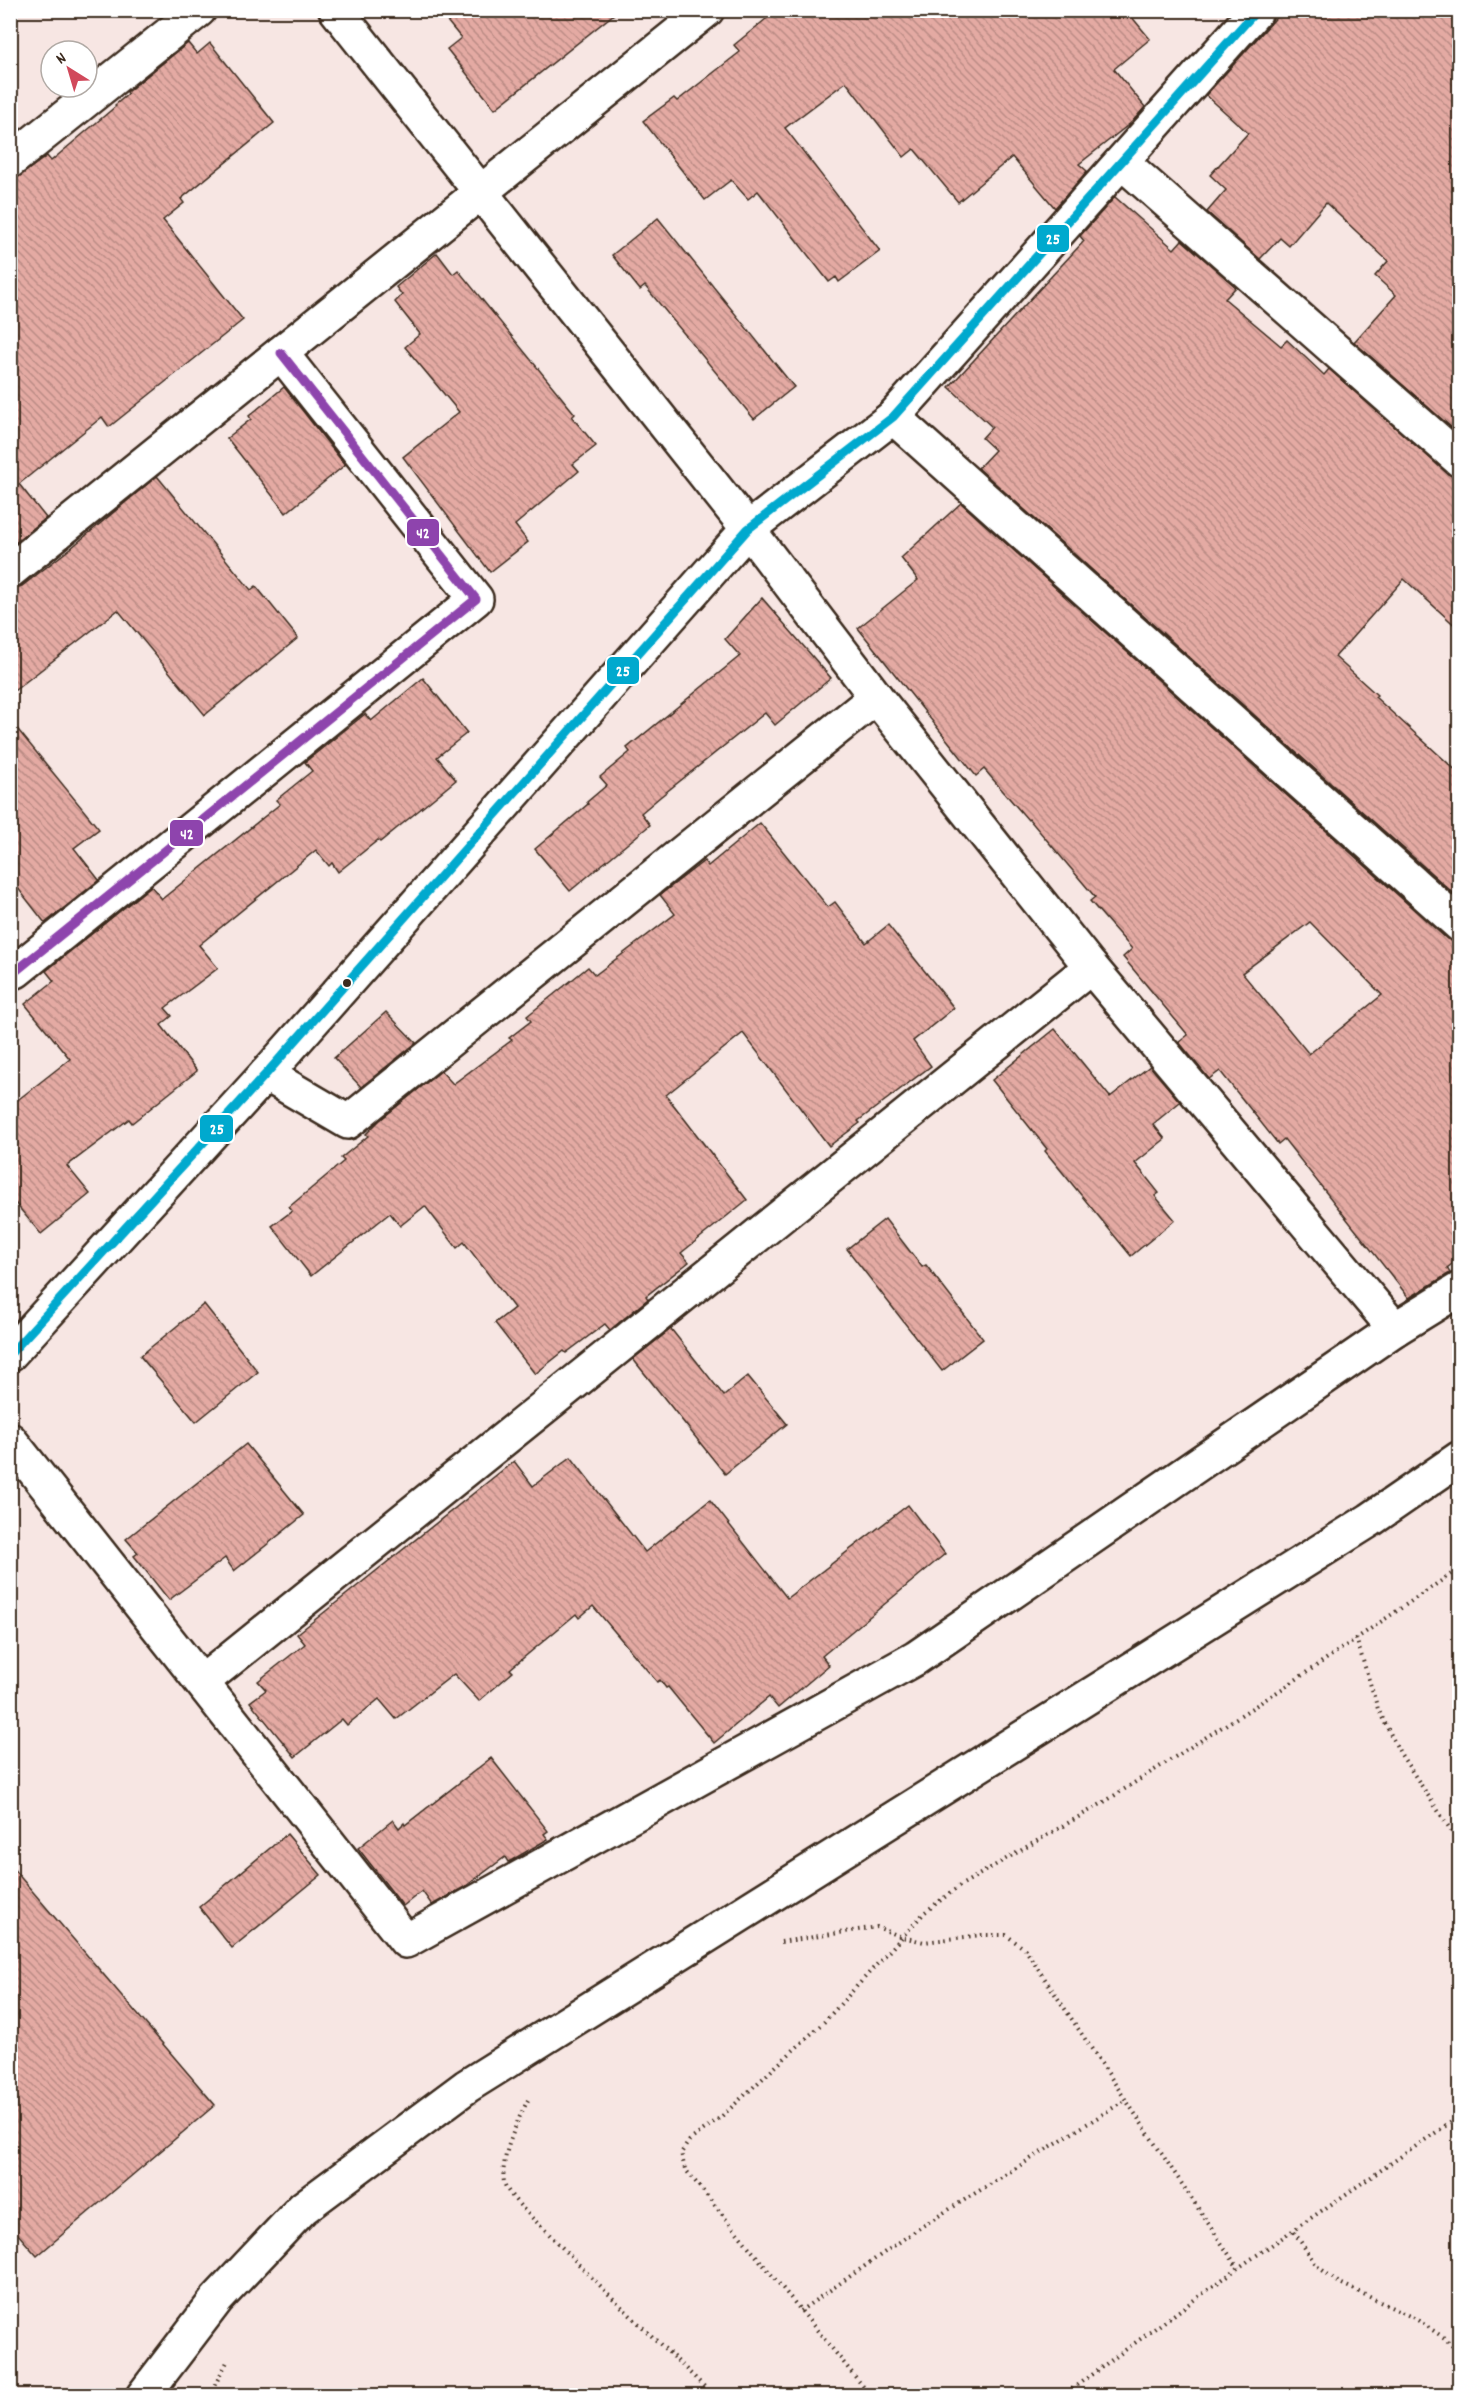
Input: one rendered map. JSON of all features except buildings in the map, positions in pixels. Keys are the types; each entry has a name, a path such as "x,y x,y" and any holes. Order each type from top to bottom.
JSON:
{"street":[{"path":"10,161 199,10"},
{"path":"336,10 479,194 748,529 876,697 1091,967 1395,1329"},
{"path":"10,571 707,10"},
{"path":"10,1354 266,1074 748,529 893,417 1123,163 1257,10"},
{"path":"1123,163 1460,460"},
{"path":"10,964 16,971 476,599 280,353"},
{"path":"893,417 1460,925"},
{"path":"266,1074 348,1122 876,697"},
{"path":"202,1682 1091,967"},
{"path":"10,1440 406,1941 916,1658 1395,1329 1460,1289"},
{"path":"143,2396 217,2299 303,2208 467,2086 1370,1520 1460,1458"}],"path":[{"path":"871,2396 685,2169 681,2153 689,2141 722,2116 824,2022 926,1912 962,1885 1101,1804 1285,1687 1460,1568"},
{"path":"1356,1638 1378,1709 1400,1753 1460,1844"},
{"path":"777,1942 877,1928 924,1942 981,1935 1006,1935 1025,1949 1124,2101 1238,2268"},
{"path":"529,2099 512,2138 503,2170 504,2185 522,2207 590,2276 714,2396"},
{"path":"800,2311 924,2225 1124,2101"},
{"path":"1062,2396 1238,2268 1294,2232 1460,2116"},
{"path":"1294,2232 1317,2266 1338,2282 1416,2319 1446,2339 1460,2355"}],"transit line":[{"name":"25","path":"10,1354 266,1074 748,529 893,417 1257,10"},
{"name":"42","path":"10,964 16,971 476,599 281,353"}]}
